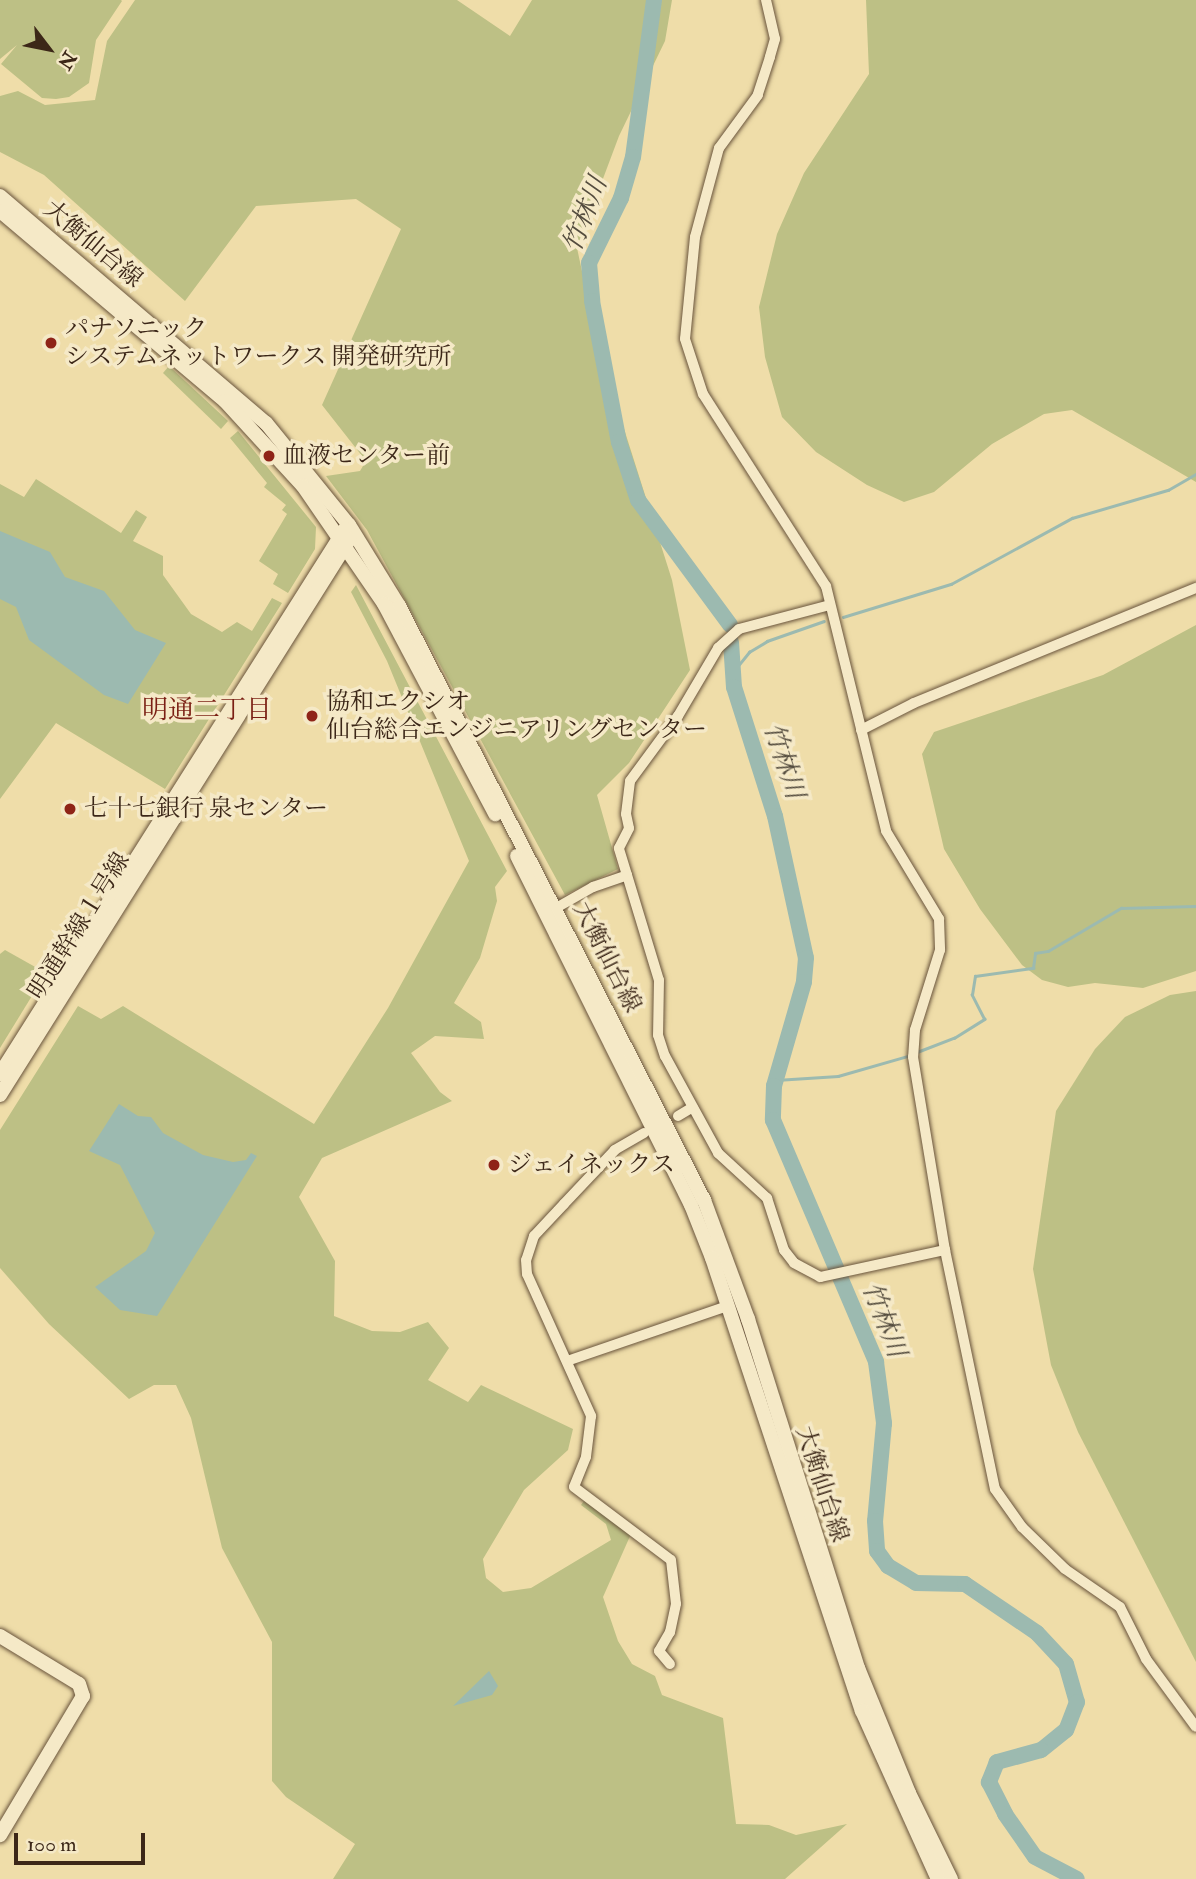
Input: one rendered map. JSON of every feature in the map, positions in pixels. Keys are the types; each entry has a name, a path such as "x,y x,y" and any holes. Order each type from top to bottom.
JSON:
{"main road":[{"name":"大衡仙台線","path":"0,196 266,423 399,606 704,1200 748,1319 858,1668 909,1793 951,1879"},
{"name":"大衡仙台線","path":"0,211 225,401 347,535 666,1148 728,1306 858,1700 937,1879"},
{"path":"0,1074 347,535"},
{"name":"明通幹線１号線","path":"0,1095 347,535"},
{"path":"0,1636 79,1684 83,1696 0,1835"}],"street":[{"path":"766,0 774,29 773,48 758,95 719,148 695,237 685,340 704,394 825,586 886,831 905,869 937,912 940,950 919,1016 913,1057 945,1250 995,1489 1022,1527 1057,1560 1120,1607 1146,1658 1196,1727"},
{"path":"861,730 914,703 1196,587"},
{"path":"830,605 739,629 718,648 685,706 630,781 626,814 629,828 619,848 659,980 658,1035 718,1153 766,1198 785,1250 794,1263 820,1277 945,1250"},
{"path":"556,908 593,887 627,875"},
{"path":"678,1116 694,1107"},
{"path":"644,1133 615,1150 528,1248 527,1274 591,1416 586,1457 574,1487 671,1560 676,1604 670,1632 659,1651 670,1664"},
{"path":"567,1361 728,1306"}],"green space":[{"path":"0,0 122,1 96,40 89,83 69,97 56,99 42,98 1,64 17,45 0,59"},
{"path":"135,0 457,0 510,36 532,0 672,0 665,41 619,136 577,248 599,350 672,580 690,670 629,763 597,795 618,869 565,895 367,530 326,476 360,471 366,461 322,405 401,229 356,199 256,206 185,301 44,175 0,152 0,96 18,91 45,105 95,100 107,41"},
{"path":"866,0 1196,0 1196,482 1072,410 1044,414 992,444 934,492 904,502 867,485 816,452 782,417 765,357 759,307 777,234 804,173 869,74"},
{"path":"169,366 228,421 221,429 163,373"},
{"path":"238,431 316,527 315,549 288,593 273,584 278,574 259,561 287,514 282,510 286,505 264,487 267,483 230,438"},
{"path":"36,479 121,533 136,510 147,517 133,541 163,556 163,575 191,614 222,632 237,622 252,631 272,598 282,603 165,789 56,723 0,799 0,484 24,497"},
{"path":"356,585 507,871 495,887 497,901 480,958 454,1003 481,1022 484,1039 435,1036 411,1053 440,1092 452,1101 322,1158 299,1197 335,1261 334,1316 372,1331 400,1332 428,1322 449,1348 428,1380 468,1402 481,1385 573,1429 568,1450 524,1490 483,1559 486,1578 503,1592 531,1588 611,1540 606,1524 581,1505 584,1501 631,1534 603,1597 618,1641 632,1664 655,1676 662,1695 723,1718 736,1824 769,1825 796,1835 847,1824 785,1879 333,1879 355,1844 286,1797 272,1781 272,1642 222,1548 191,1418 176,1385 154,1385 129,1399 49,1324 0,1268 0,1130 78,1006 101,1019 123,1006 314,1124 388,1008 469,861 387,661 351,592"},
{"path":"1196,625 1196,971 1143,988 1095,983 1068,987 1042,980 1022,965 980,909 944,849 922,754 934,732 1103,675"},
{"path":"5,950 46,973 0,1048 0,954"},
{"path":"1196,991 1196,1662 1078,1432 1051,1365 1033,1269 1056,1111 1095,1049 1125,1017 1170,995"}],"water":[{"path":"0,531 50,552 65,577 104,591 135,630 166,643 128,704 104,695 29,640 16,607 0,599"},
{"path":"119,1104 138,1116 151,1117 163,1133 203,1155 233,1162 246,1160 251,1153 257,1156 157,1316 120,1310 95,1287 146,1251 155,1233 120,1165 89,1151"},
{"path":"489,1671 498,1686 492,1695 453,1706"}],"waterway":[{"name":"竹林川","path":"654,0 633,157 621,198 589,263 592,301 619,442 638,500 730,625"},
{"path":"843,617 951,584 1072,518 1168,490 1196,474"},
{"path":"733,672 749,652 767,641 824,621"},
{"name":"竹林川","path":"731,642 734,687 775,816 806,958 804,982 774,1086 773,1120 876,1362 884,1423 875,1521 877,1551 888,1566 916,1583 965,1584 1037,1633 1066,1664 1077,1702 1066,1730 1041,1750 997,1762 989,1782 1005,1814 1035,1857 1077,1879"},
{"path":"917,1052 954,1038 984,1019 972,995 975,976 1033,968 1035,953 1048,951 1121,908 1196,906"},
{"path":"776,1080 838,1076 911,1055"}],"place":[{"name":"パナソニック システムネットワークス 開発研究所","path":"51,343"},
{"name":"血液センター前","path":"269,456"},
{"name":"協和エクシオ 仙台総合エンジニアリングセンター","path":"312,716"},
{"name":"七十七銀行 泉センター","path":"70,809"},
{"name":"ジェイネックス","path":"494,1165"}],"district":[{"name":"明通二丁目","path":"207,711"}]}
